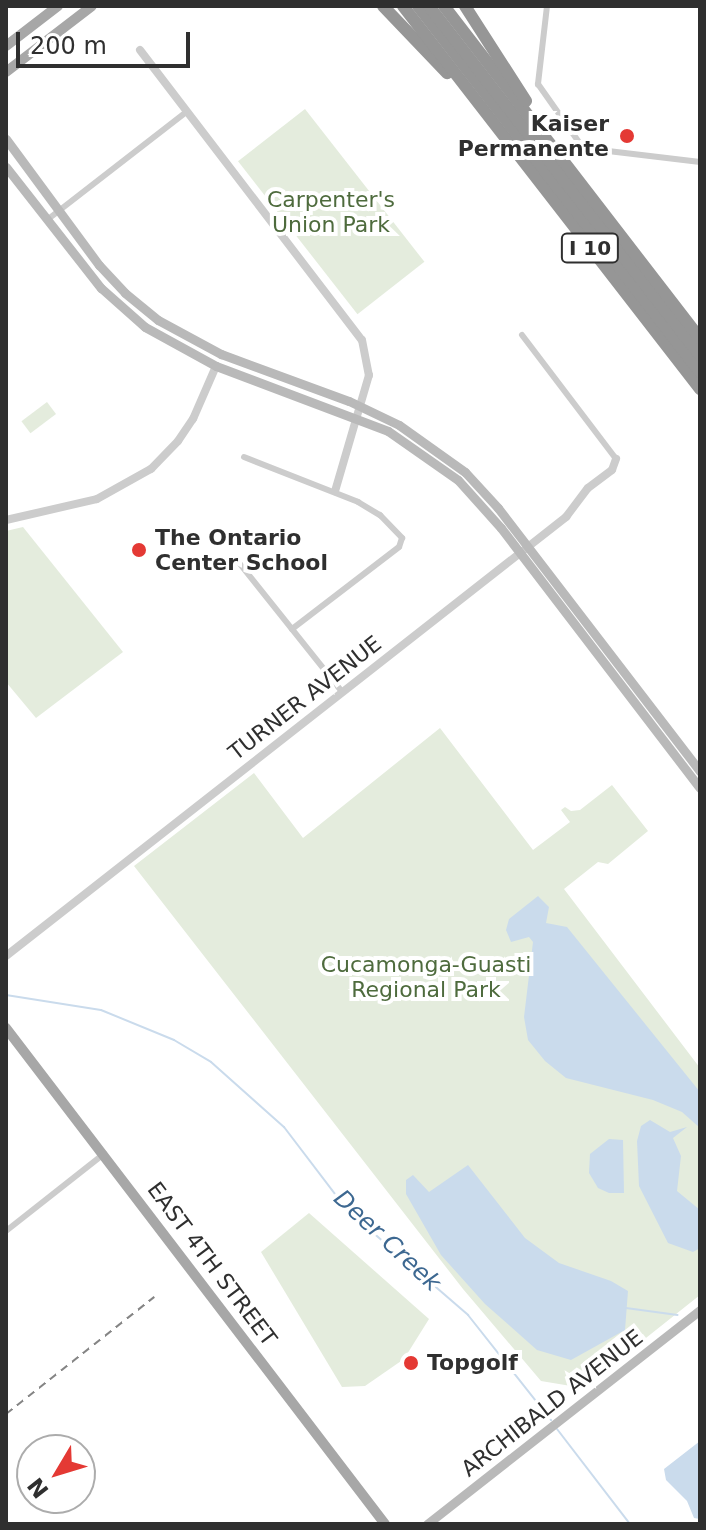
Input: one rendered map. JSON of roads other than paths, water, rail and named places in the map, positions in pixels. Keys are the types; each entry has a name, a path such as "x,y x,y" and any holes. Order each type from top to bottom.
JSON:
{"highway":[{"path":"383,6 481,106"},
{"name":"I 10","path":"403,6 700,389"},
{"path":"418,6 700,372"},
{"path":"429,6 700,355"},
{"name":"I 10","path":"444,6 700,339"},
{"path":"465,6 527,103 542,133"}],"main road":[{"path":"6,46 58,6"},
{"path":"6,72 92,6"},
{"path":"6,139 58,212 125,293 182,335 221,354 359,406 399,425 446,456 489,497 524,550 700,788"},
{"path":"6,167 101,288 128,314 162,338 216,366 355,418 416,448 458,480 524,550 700,771"},
{"path":"216,366 221,354"},
{"name":"EAST 4TH STREET","path":"6,1028 385,1524"},
{"name":"ARCHIBALD AVENUE","path":"427,1524 700,1310"}],"street":[{"path":"547,6 538,84 583,148 700,162"},
{"path":"140,50 362,340 369,375 335,491"},
{"path":"47,220 186,112"},
{"path":"522,335 616,459"},
{"path":"6,520 97,499 151,469 178,441 193,419 216,366"},
{"path":"244,457 335,491 380,515 397,530 402,543 292,629"},
{"name":"TURNER AVENUE","path":"6,956 524,550 573,510 588,488 612,470 616,459"},
{"path":"240,564 342,692"},
{"path":"6,1231 104,1154"}],"water":[{"path":"538,896 549,907 546,923 567,927 700,1092 700,1128 682,1112 653,1100 566,1078 545,1061 528,1040 524,1017 533,942 529,937 511,942 506,930 509,919"},
{"path":"650,1120 670,1132 687,1127 673,1138 681,1156 677,1191 700,1210 700,1248 693,1252 668,1243 639,1186 637,1141 641,1126"},
{"path":"609,1139 623,1140 624,1193 609,1193 598,1188 589,1173 590,1154"},
{"path":"468,1165 525,1238 559,1263 611,1281 628,1291 625,1330 571,1360 537,1350 485,1304 441,1255 406,1194 406,1180 413,1175 429,1192"},
{"path":"700,1441 700,1519 694,1518 687,1501 666,1480 664,1469"}],"waterway":[{"name":"Deer Creek","path":"6,995 101,1010 174,1040 211,1062 284,1127 348,1211 468,1315 551,1420"},
{"path":"626,1308 678,1315"},
{"name":"Deer Creek","path":"557,1429 630,1524"}],"railway":[{"path":"6,1414 154,1297"}],"place":[{"name":"Kaiser Permanente","path":"627,136"},
{"name":"The Ontario Center School","path":"139,550"},
{"name":"Topgolf","path":"411,1363"}],"park label":[{"name":"Carpenter's Union Park","path":"331,212"},
{"name":"Cucamonga-Guasti Regional Park","path":"426,976"}]}
